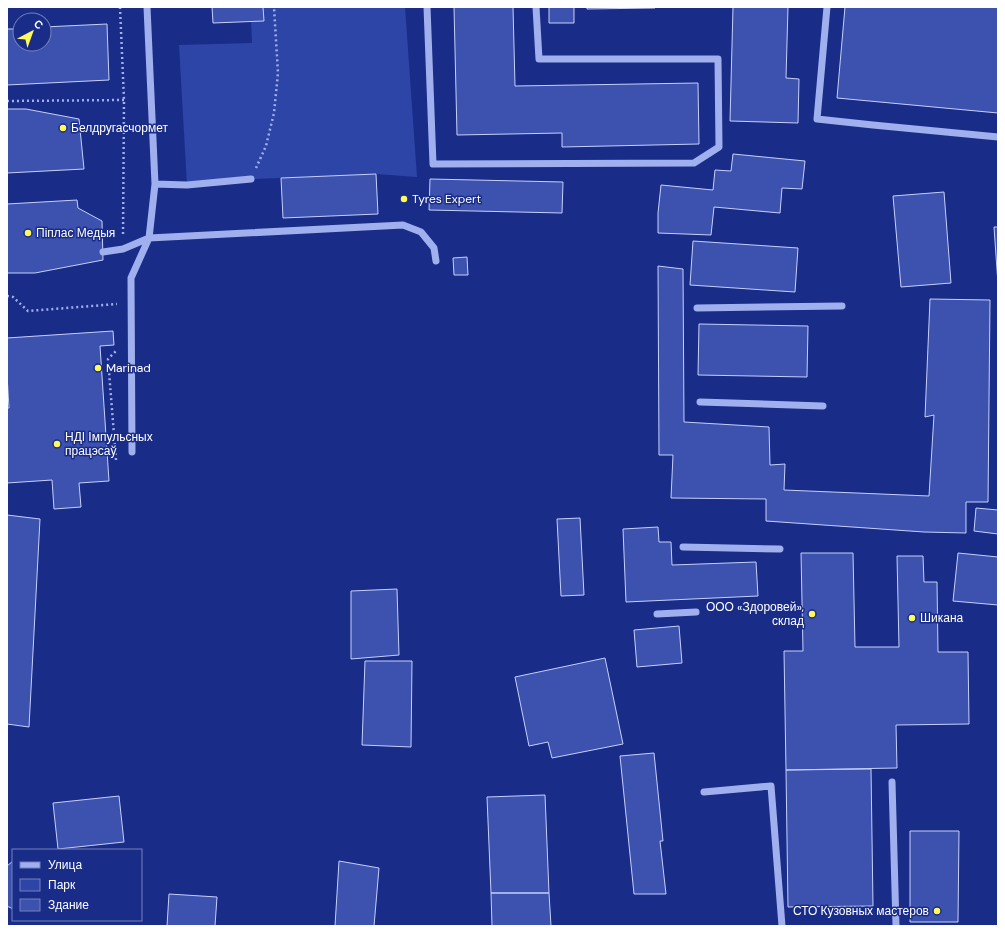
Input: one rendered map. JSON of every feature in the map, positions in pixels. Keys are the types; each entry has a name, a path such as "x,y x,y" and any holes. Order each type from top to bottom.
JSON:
{"lane":[{"path":"132,452 131,278 149,238 155,184 146,7"},
{"path":"427,7 433,164 694,162 719,147 718,59 539,59 536,7"},
{"path":"827,7 817,119 998,137"},
{"path":"155,184 187,185 251,179"},
{"path":"103,252 123,249 149,238 403,224 421,232 434,248 436,261"},
{"path":"698,308 842,306"},
{"path":"700,402 823,406"},
{"path":"683,547 780,549"},
{"path":"656,614 696,612"},
{"path":"892,782 896,926"},
{"path":"704,792 771,786 782,926"}],"path":[{"path":"251,179 266,146 274,113 278,74 274,7"},
{"path":"7,101 124,100"},
{"path":"7,296 13,297 28,311 117,304"}],"green space":[{"path":"263,7 405,7 417,177 376,174 251,179 187,185 179,45 252,43 251,21 264,21"}],"building":[{"path":"212,7 263,7 264,21 213,23"},
{"path":"454,7 513,7 515,86 698,83 699,144 562,147 562,133 457,135"},
{"path":"549,7 574,7 574,23 549,23"},
{"path":"587,7 655,7 655,8 587,9"},
{"path":"733,7 788,7 786,78 799,79 798,123 730,121"},
{"path":"845,7 998,7 998,113 837,98"},
{"path":"107,24 109,80 7,85 7,29 12,29 12,52 52,52 52,27"},
{"path":"7,109 26,109 79,119 84,169 7,173"},
{"path":"733,154 805,161 802,189 782,188 780,213 714,207 711,235 658,233 658,213 661,185 713,190 715,170 731,171"},
{"path":"376,174 378,214 283,218 281,178"},
{"path":"430,179 563,182 562,213 429,210"},
{"path":"944,192 951,283 901,287 893,196"},
{"path":"77,200 78,208 102,221 103,260 35,273 7,273 7,204"},
{"path":"994,227 998,227 998,284"},
{"path":"693,241 798,248 795,292 690,285"},
{"path":"467,257 468,275 454,275 453,258"},
{"path":"658,266 683,269 684,422 769,427 770,465 785,464 784,490 929,496 934,415 925,417 930,299 990,300 988,502 966,502 966,533 924,532 766,521 766,499 671,498 673,455 659,455"},
{"path":"699,324 808,326 807,377 698,375"},
{"name":"НДІ Імпульсных працэсаў","path":"113,331 114,345 100,346 109,481 79,483 81,507 54,509 52,480 7,483 7,408 9,408 7,338"},
{"path":"976,508 998,510 998,534 974,531"},
{"path":"7,515 40,519 29,727 7,724"},
{"path":"580,518 584,595 561,596 557,519"},
{"path":"658,527 659,542 671,542 672,565 756,562 758,596 626,602 623,529"},
{"path":"801,553 853,553 855,647 899,647 897,556 923,556 924,582 937,582 938,652 968,652 969,724 896,725 897,768 786,770 784,651 803,651"},
{"path":"958,553 998,557 998,605 953,601"},
{"path":"397,589 399,655 351,659 351,591"},
{"path":"679,626 682,663 637,667 634,630"},
{"path":"605,658 623,744 552,758 548,742 529,746 515,677"},
{"path":"365,661 412,661 411,747 362,745"},
{"path":"654,753 663,841 660,841 666,894 634,894 620,756"},
{"path":"871,769 873,906 788,907 786,770"},
{"path":"545,795 549,893 491,893 487,797"},
{"path":"119,796 124,842 58,849 53,803"},
{"path":"910,831 959,831 958,922 910,922"},
{"path":"339,861 379,868 374,926 335,926"},
{"path":"12,862 12,908 7,906 7,866"},
{"path":"491,893 549,893 551,926 492,926"},
{"path":"169,894 217,897 215,926 167,926"}],"place":[{"name":"Белдругасчормет","path":"63,128"},
{"name":"Tyres Expert","path":"404,199"},
{"name":"Піплас Медыя","path":"28,233"},
{"name":"Marinad","path":"98,368"},
{"name":"НДІ Імпульсных працэсаў","path":"57,444"},
{"name":"ООО «Здоровей», склад","path":"812,614"},
{"name":"Шикана","path":"912,618"},
{"name":"СТО Кузовных мастеров","path":"937,911"}]}
